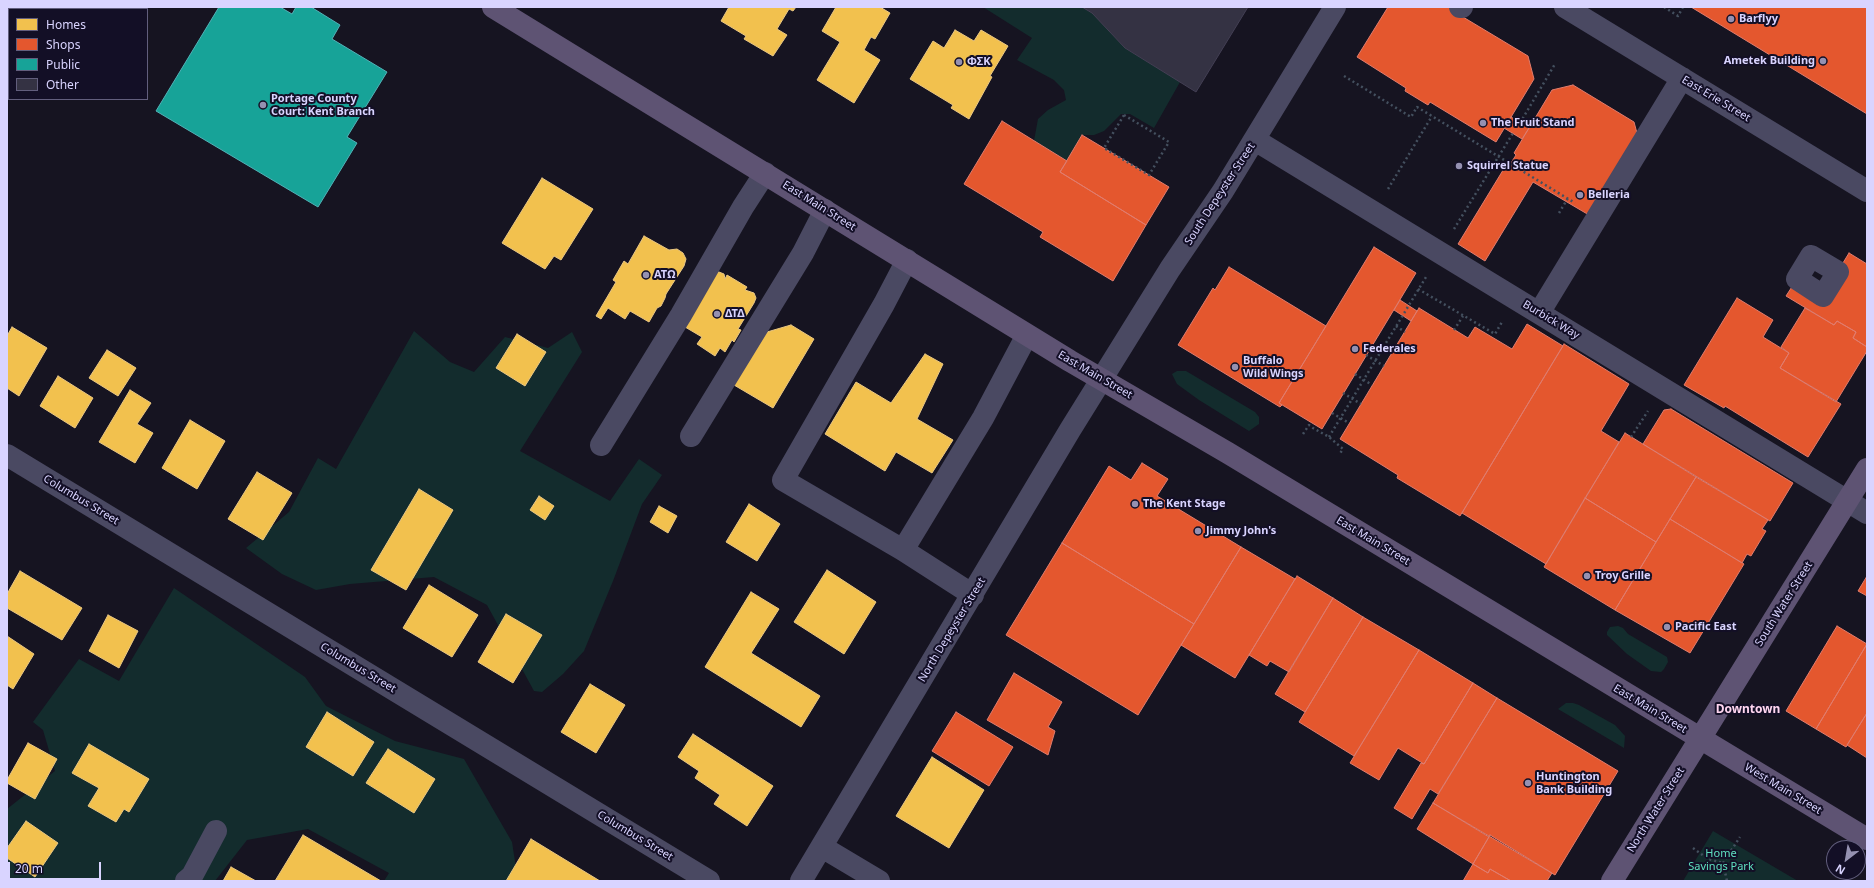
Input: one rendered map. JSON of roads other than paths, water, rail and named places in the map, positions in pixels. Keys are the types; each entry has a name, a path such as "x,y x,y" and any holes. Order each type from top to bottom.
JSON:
{"main road":[{"name":"East Main Street","path":"493,7 1027,335 1234,457 1700,739"},
{"name":"South Water Street","path":"1700,739 1867,469"},
{"name":"West Main Street","path":"1700,739 1866,837"},
{"name":"North Water Street","path":"1612,881 1700,739"}],"street":[{"name":"South Depeyster Street","path":"1102,379 1170,269 1223,191 1255,140 1335,7"},
{"name":"East Erie Street","path":"1565,7 1867,191"},
{"path":"1539,313 1682,78"},
{"name":"Burbick Way","path":"1255,140 1867,513"},
{"path":"601,445 681,315 735,219 765,173"},
{"path":"691,436 803,252 825,210"},
{"path":"907,260 884,304 783,480 903,550 972,595"},
{"path":"903,550 983,418 1004,375 1027,335"},
{"name":"North Depeyster Street","path":"801,881 1070,430 1102,379"},
{"name":"Columbus Street","path":"9,459 709,881"},
{"path":"186,881 192,876 216,831"},
{"path":"822,847 879,881"}],"place":[{"name":"Barflyy","path":"1731,19"},
{"name":"Ametek Building","path":"1823,61"},
{"name":"ΦΣΚ","path":"959,62"},
{"name":"Portage County Court: Kent Branch","path":"263,105"},
{"name":"The Fruit Stand","path":"1483,123"},
{"name":"Squirrel Statue","path":"1459,166"},
{"name":"Belleria","path":"1580,195"},
{"name":"ΑΤΩ","path":"646,275"},
{"name":"ΔΤΔ","path":"717,314"},
{"name":"Federales","path":"1355,349"},
{"name":"Buffalo Wild Wings","path":"1235,367"},
{"name":"The Kent Stage","path":"1135,504"},
{"name":"Jimmy John's","path":"1198,531"},
{"name":"Troy Grille","path":"1587,576"},
{"name":"Pacific East","path":"1667,627"},
{"name":"Huntington Bank Building","path":"1528,783"}],"district":[{"name":"Downtown","path":"1748,710"}],"park label":[{"name":"Home Savings Park","path":"1721,860"}]}
